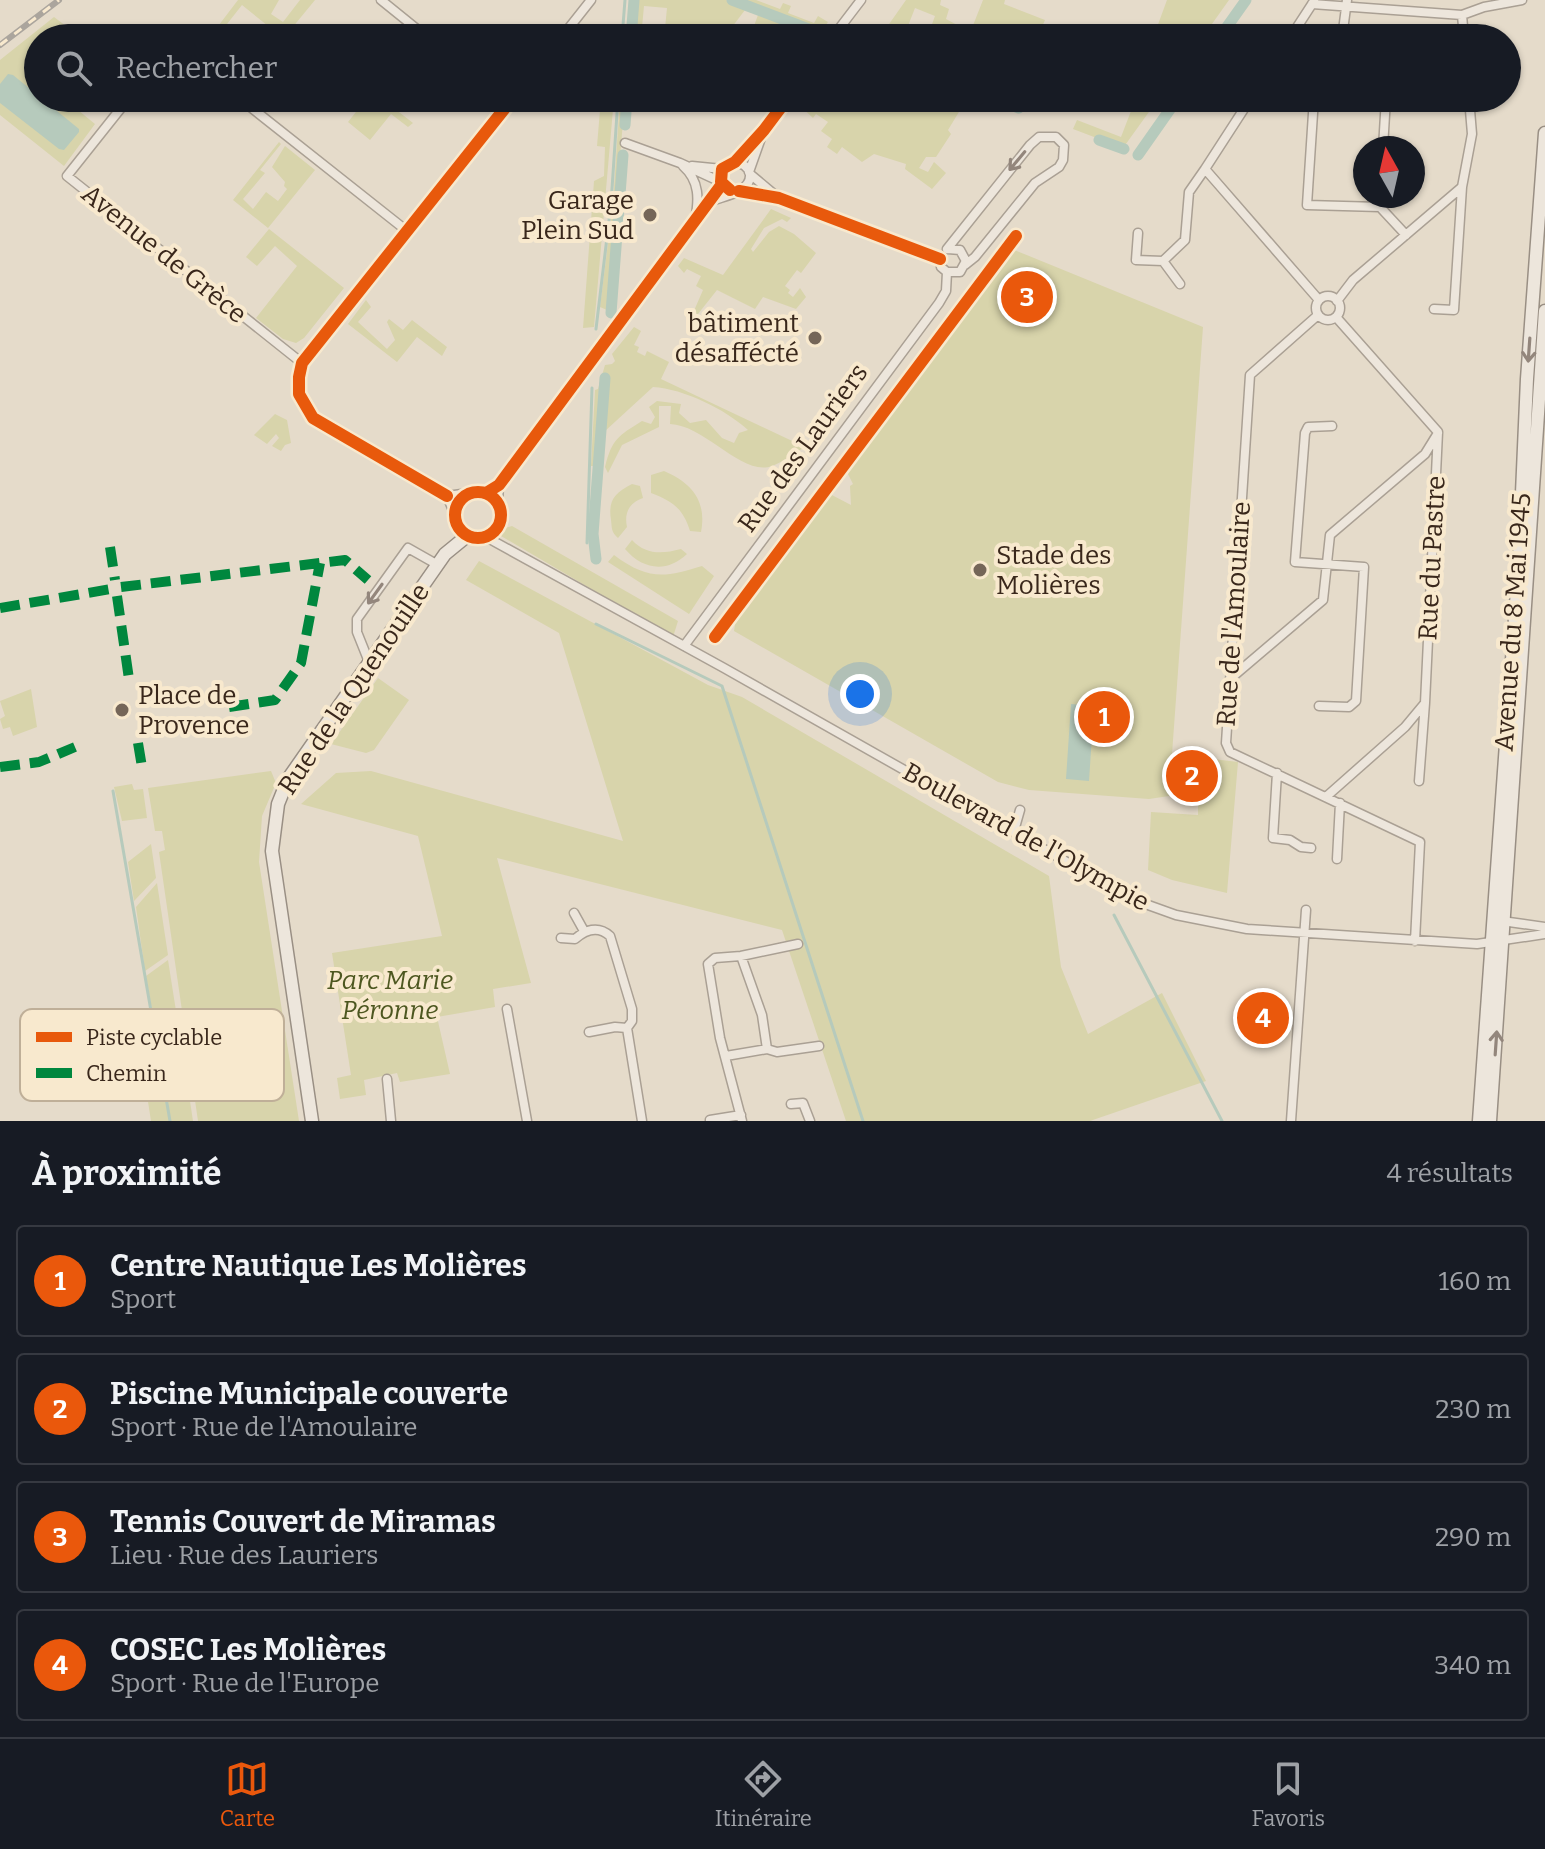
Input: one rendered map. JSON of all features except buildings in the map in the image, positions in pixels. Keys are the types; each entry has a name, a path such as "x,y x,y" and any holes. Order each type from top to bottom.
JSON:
{"main road":[{"name":"Avenue du 8 Mai 1945","path":"1499,921 1527,379 1545,133"},
{"name":"Avenue du 8 Mai 1945","path":"1499,921 1542,393 1545,311"},
{"path":"469,493 486,493 498,502 502,516 490,535 467,536 456,520 458,502 469,493"},
{"name":"Rue de la Quenouille","path":"450,548 456,520"},
{"name":"Rue de la Quenouille","path":"312,1121 274,871 273,832 278,804 288,779 369,662 450,548 467,536"},
{"path":"1490,1121 1499,921"},
{"path":"1479,1121 1498,940"}],"street":[{"path":"381,0 411,24"},
{"path":"572,24 591,0"},
{"path":"843,24 861,0"},
{"path":"1299,24 1313,2 1462,15 1484,7 1522,0"},
{"path":"1344,24 1347,3"},
{"path":"1462,15 1463,24"},
{"name":"Avenue de Grèce","path":"118,112 67,176 302,363"},
{"path":"257,112 407,231"},
{"path":"469,493 447,496 313,418 299,394 299,377 302,363 498,112"},
{"path":"680,163 722,169 735,162 778,112"},
{"path":"1138,233 1136,260 1163,261 1185,240 1189,192 1242,112"},
{"path":"1313,112 1307,205 1353,206"},
{"path":"1384,136 1385,112"},
{"path":"1434,309 1454,310 1462,187 1472,134 1470,112"},
{"path":"709,203 749,183 749,173 764,130"},
{"path":"1039,137 1056,137 1064,145 1059,167 1035,183 960,272 947,272 941,267 940,259 947,249 1039,137"},
{"path":"625,143 680,163 737,191 779,198 940,259"},
{"path":"735,162 744,165 779,198"},
{"path":"680,163 689,171 697,189 694,223"},
{"path":"486,493 499,485 709,203 722,183 722,169"},
{"path":"1205,169 1319,300"},
{"path":"1337,301 1330,297 1319,300 1316,306 1318,315 1329,320 1336,317 1339,311 1337,301 1353,280 1462,187"},
{"path":"1381,208 1406,235"},
{"path":"947,249 960,250 965,256 965,265"},
{"path":"1163,261 1180,284"},
{"name":"Rue des Lauriers","path":"684,646 939,303 946,291 947,272"},
{"name":"Rue de l'Amoulaire","path":"1318,315 1250,375 1226,743 1228,750 1420,842 1415,941"},
{"path":"1230,679 1323,600 1330,535 1425,454 1438,432 1336,317"},
{"path":"1319,706 1349,707 1356,701 1364,567 1295,562 1305,433 1308,427 1332,426"},
{"name":"Rue du Pastre","path":"1419,781 1438,432"},
{"path":"498,502 499,485"},
{"path":"447,496 456,520"},
{"name":"Boulevard de l'Olympie","path":"490,535 500,545 1111,887 1162,911 1218,925 1415,941 1477,944 1545,934"},
{"path":"369,662 357,632 357,619 408,548 438,565"},
{"path":"1327,796 1405,727 1425,703"},
{"path":"1277,773 1273,838 1311,848"},
{"path":"1337,859 1340,803"},
{"path":"1014,831 1020,810"},
{"path":"1291,1121 1306,910"},
{"path":"574,913 584,931"},
{"path":"1499,921 1545,927"},
{"path":"561,938 575,939 584,931 599,930 610,936 632,1009 632,1021 627,1028 642,1121"},
{"path":"710,1120 742,1118 720,1038 708,964 715,958 798,944"},
{"path":"741,956 762,1015 767,1049"},
{"path":"507,1009 527,1121"},
{"path":"589,1032 627,1028"},
{"path":"726,1056 767,1049 777,1052 819,1046"},
{"path":"387,1079 391,1121"},
{"path":"791,1104 803,1103 810,1121"}],"green space":[{"path":"238,0 279,0 271,14 283,22 300,0 315,0 295,24 266,24 242,5 227,24 220,24"},
{"path":"637,0 726,0 790,24 755,24 758,15 745,10 734,24 665,24 667,8 644,6 642,24 635,24"},
{"path":"735,0 756,0 780,9 783,3 791,6 788,13 814,23 818,16 828,22 827,24 800,24"},
{"path":"906,0 941,0 940,5 949,9 946,19 955,24 932,24 935,16 915,8 909,24 889,24"},
{"path":"983,0 1005,0 1004,4 1045,20 1043,24 974,24"},
{"path":"1167,0 1229,0 1212,24 1158,24"},
{"path":"54,17 63,24 45,24"},
{"path":"24,41 24,112 80,112 95,124 64,166 0,115 0,60"},
{"path":"356,112 399,112 413,123 408,127 391,114 370,140 348,122"},
{"path":"600,112 613,112 594,327 583,328 594,181 604,176 605,147 597,146"},
{"path":"619,112 624,112 607,310 600,307 613,203"},
{"path":"807,112 959,112 948,130 951,134 936,157 926,157 919,168 928,172 934,162 946,173 932,189 905,169 906,164 874,154 862,162 842,147 837,154 827,147 832,139 821,131 828,122 816,114 813,118"},
{"path":"1131,112 1149,112 1123,148 1073,129 1077,120 1121,137"},
{"path":"279,142 281,144 260,170 265,173 243,199 253,209 266,192 278,201 287,189 272,167 285,146 315,170 268,228 233,200"},
{"path":"771,209 791,218 764,228 751,249 753,252 769,232 779,226 816,253 801,273 797,270 785,286 793,297 800,288 806,297 796,309 763,297 755,309 717,290 698,314 693,313 703,290 696,286 701,276 687,269 684,273 678,266 684,258 723,275"},
{"path":"269,229 344,288 304,338 296,343 283,339 256,318 297,266 275,246 257,266 246,257"},
{"name":"Stade des Molières","path":"1012,249 1203,327 1172,754 1238,762 1227,893 1172,880 1148,870 1151,812 1198,815 1198,798 1169,796 1149,799 1029,790 998,782 734,631 735,624 815,516 828,493 851,505 850,486 853,484 847,472"},
{"path":"366,300 371,307 358,322 387,349 395,340 387,322 389,319 403,330 412,320 447,347 442,356 417,337 397,362 348,324"},
{"path":"634,327 641,331 634,345 639,347 637,352 645,356 647,351 669,362 661,379 805,447 772,466 748,464 696,433 670,424 671,406 659,406 659,427 622,445 608,473 605,467 613,444 642,421 651,424 655,417 649,407 657,401 681,404 679,413 690,423 706,420 722,438 734,443 739,433 748,430 704,401 653,387 604,432 595,466 591,466 595,390 598,389 605,365 615,361 612,354"},
{"path":"275,414 287,420 291,443 281,451 272,446 279,438 276,434 267,444 254,435"},
{"path":"664,471 682,481 695,494 702,511 701,532 690,531 676,506 651,493 651,475"},
{"path":"632,484 640,486 643,498 629,509 627,527 618,538 612,528 612,503 617,494"},
{"path":"512,526 678,621 673,637 501,536 505,528"},
{"path":"632,540 649,551 681,549 687,554 671,564 647,565 625,549"},
{"path":"614,555 647,573 677,573 702,566 714,576 689,614 608,562"},
{"name":"Parc Marie Péronne","path":"479,561 708,685 742,697 1049,876 1061,967 1088,1034 1162,993 1206,1081 1090,1121 846,1121 782,930 497,858 531,983 493,989 495,1007 437,1017 450,1074 400,1082 397,1073 364,1080 366,1095 340,1099 337,1078 351,1075 332,953 442,936 418,836 301,804 336,773 371,771 623,841 559,633 466,580"},
{"path":"378,678 409,700 374,750 366,753 331,744"},
{"path":"31,689 37,727 13,736 10,727 3,729 0,719 5,716 0,701"},
{"path":"271,771 276,783 262,816 259,862 282,1009 182,1009 159,852 165,850 162,831 155,831 148,788"},
{"path":"132,784 134,790 143,789 147,818 122,821 114,787"},
{"path":"151,844 156,878 134,901 128,862"},
{"path":"157,883 168,955 145,971 136,907"},
{"path":"168,960 176,1009 152,1009 146,976"},
{"path":"284,1024 299,1121 198,1121 195,1101 284,1101"},
{"path":"148,1101 190,1101 193,1121 151,1121"}],"shaded area":[{"path":"8,74 13,75 24,84 24,112 58,112 79,132 64,150 59,149 0,103 0,84"},
{"path":"1071,704 1094,706 1089,781 1066,779"}],"waterway":[{"path":"623,24 625,0"},
{"path":"632,24 634,0"},
{"path":"732,0 795,24"},
{"path":"1229,24 1246,0"},
{"path":"596,329 611,204 617,112"},
{"path":"625,125 626,112"},
{"path":"1138,155 1168,112"},
{"path":"1099,140 1124,149"},
{"path":"611,313 623,155"},
{"path":"596,559 593,534 605,378"},
{"path":"587,543 592,388"},
{"path":"596,624 722,686 863,1121"},
{"path":"113,791 151,1009"},
{"path":"1114,915 1222,1121"},
{"path":"167,1101 170,1121"}],"railway":[{"path":"28,24 59,0"},
{"path":"0,45 24,27"}],"marked path":[{"path":"110,547 115,580"},
{"path":"121,587 345,560 368,580"},
{"path":"229,707 275,700 301,663 320,563"},
{"path":"0,608 111,589"},
{"path":"117,596 129,679"},
{"path":"138,743 142,767"},
{"path":"0,767 39,762 75,747"}],"cycle path":[{"path":"447,496 313,418 299,394 299,377 302,363 502,112"},
{"path":"730,190 721,182 722,169 735,162 778,112"},
{"path":"486,493 499,485 722,184"},
{"path":"739,191 779,198 940,259"},
{"path":"715,637 1016,236"},
{"path":"478,492 487,493 494,499 500,506 501,515 500,524 494,531 487,537 478,538 469,537 462,531 456,524 455,515 456,506 462,499 469,493 478,492"}],"place":[{"name":"Garage Plein Sud","path":"650,215"},
{"name":"Tennis Couvert de Miramas","path":"1027,297"},
{"name":"bâtiment désaffécté","path":"815,338"},
{"name":"Stade des Molières","path":"980,570"},
{"name":"Place de Provence","path":"122,710"},
{"name":"Centre Nautique Les Molières","path":"1104,717"},
{"name":"Piscine Municipale couverte","path":"1192,776"},
{"name":"COSEC Les Molières","path":"1263,1018"}]}
